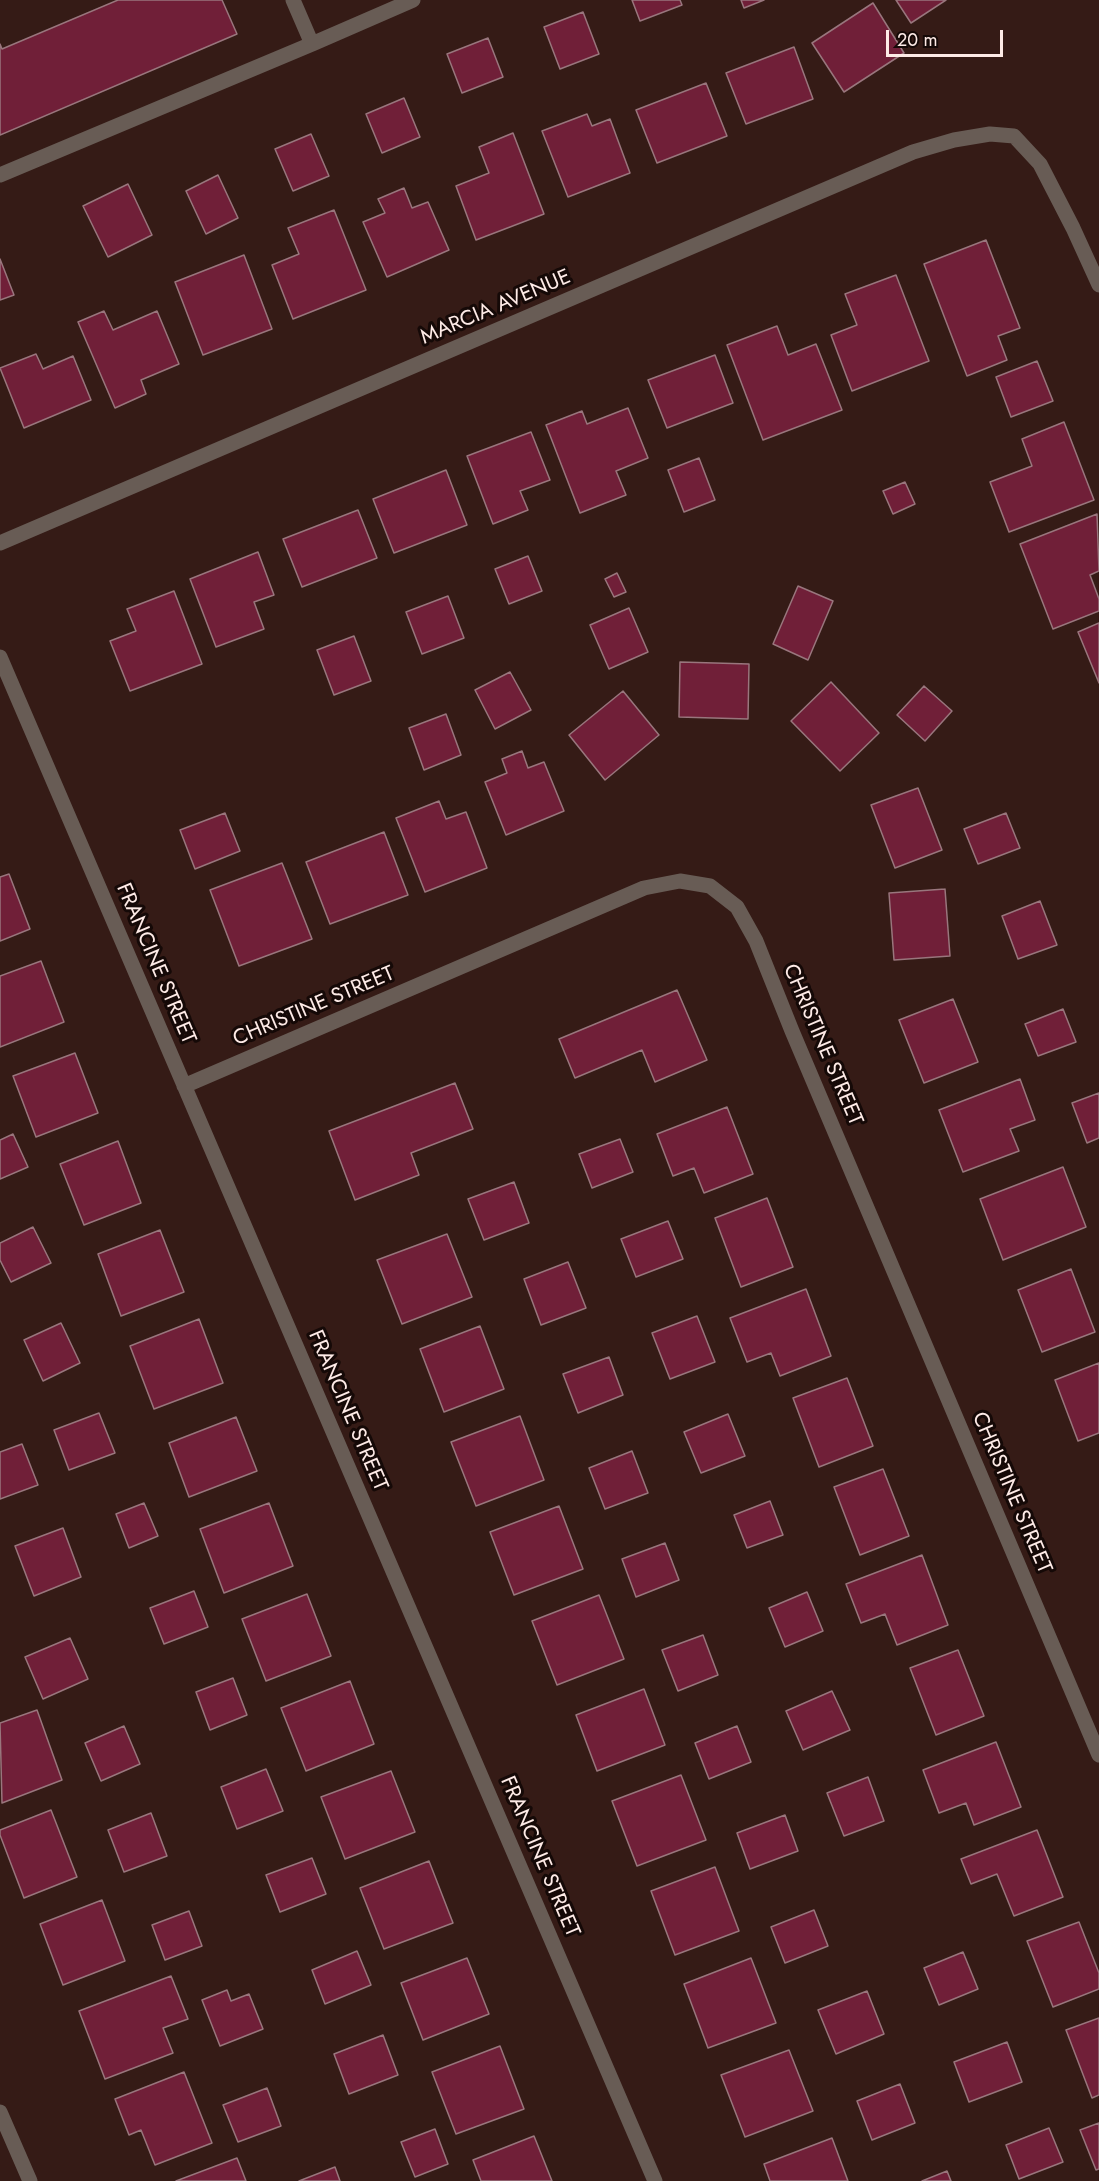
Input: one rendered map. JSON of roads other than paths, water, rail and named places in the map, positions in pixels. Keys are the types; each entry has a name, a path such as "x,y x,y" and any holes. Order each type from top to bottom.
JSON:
{"street":[{"path":"293,0 312,44"},
{"path":"0,175 413,0"},
{"name":"MARCIA AVENUE","path":"0,543 914,152 954,140 990,134 1014,136 1040,164 1099,285"},
{"name":"FRANCINE STREET","path":"0,657 655,2181"},
{"name":"CHRISTINE STREET","path":"184,1086 644,888 680,881 710,886 737,907 756,941 1099,1755"},
{"path":"0,2112 30,2181"}]}
